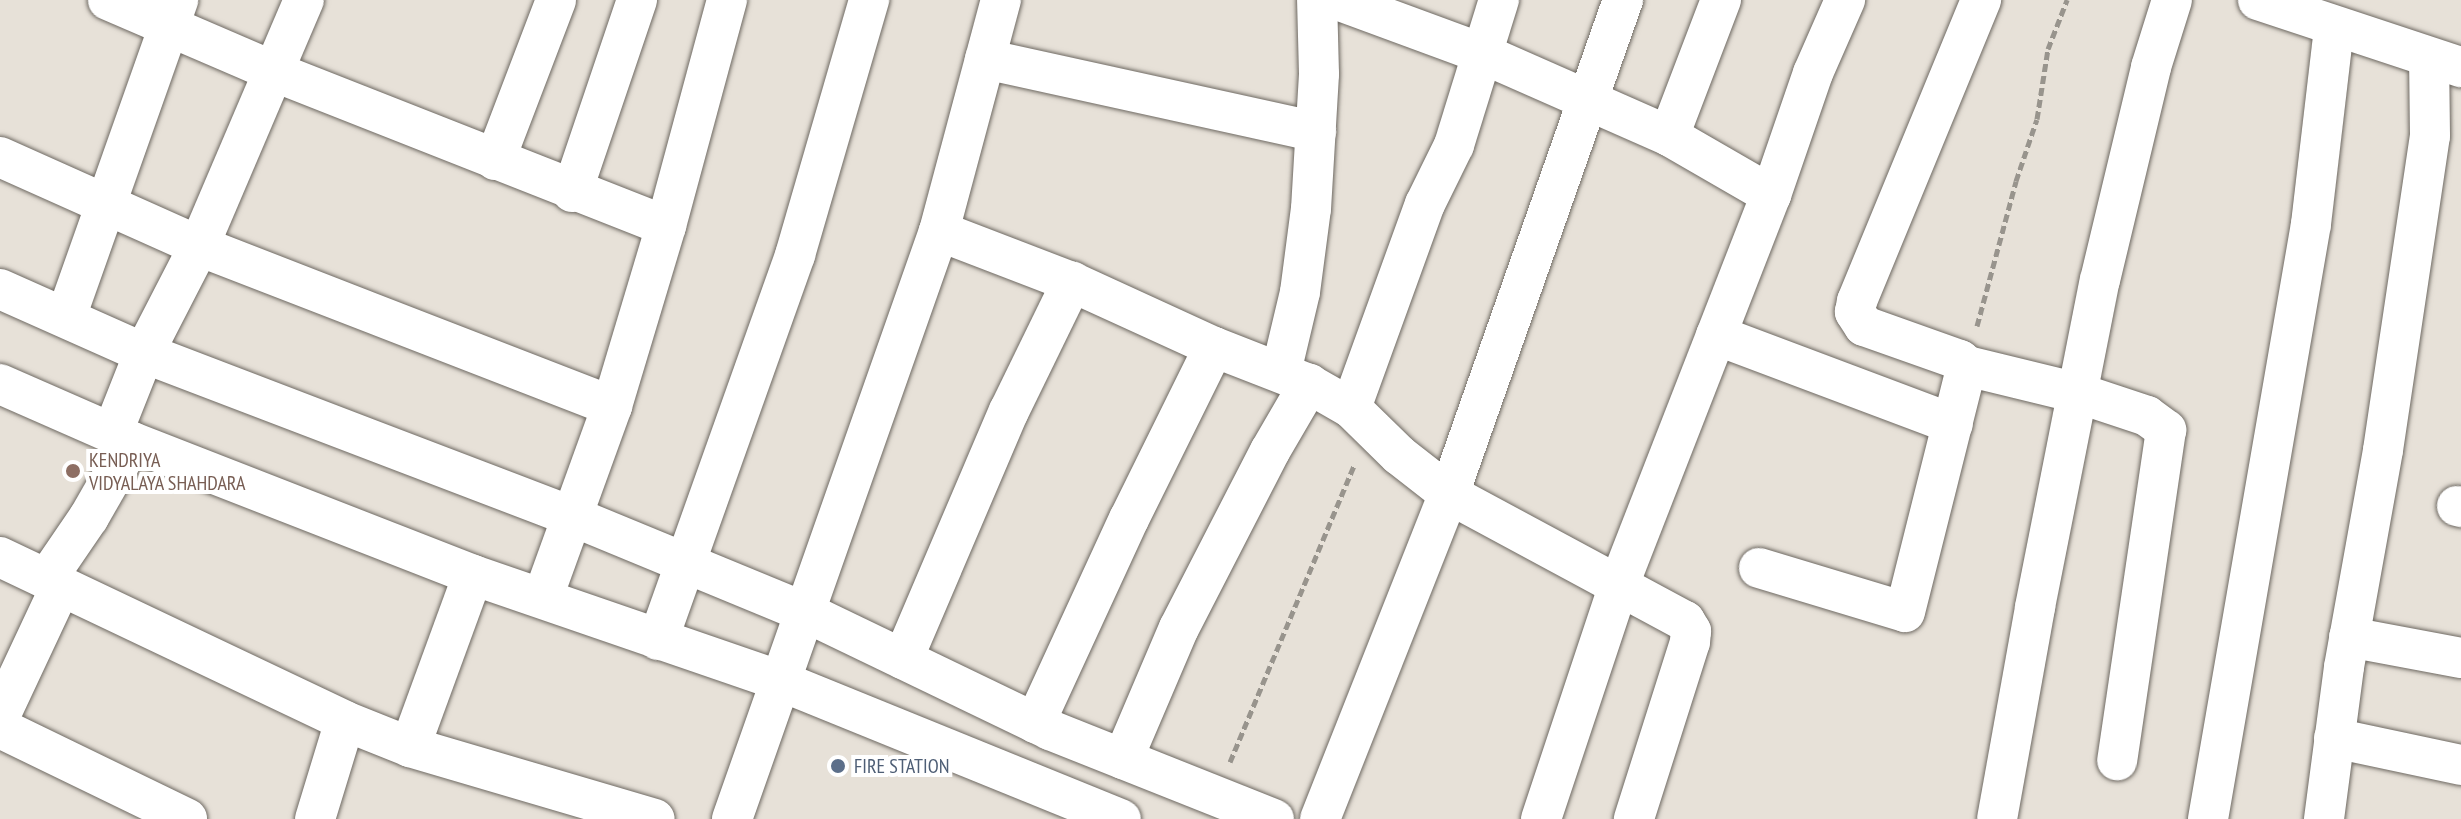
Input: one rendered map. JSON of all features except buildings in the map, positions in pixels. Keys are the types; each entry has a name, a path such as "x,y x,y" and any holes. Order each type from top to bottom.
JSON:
{"street":[{"path":"108,0 173,13 275,72 572,192 666,226"},
{"path":"0,716 54,582 89,517 122,438 136,372 199,246 304,0"},
{"path":"495,160 556,0"},
{"path":"572,192 637,0"},
{"path":"543,597 612,406 666,226 727,0"},
{"path":"658,640 795,255 869,0"},
{"path":"732,819 778,680 807,613 939,231 1001,0"},
{"path":"1123,759 1179,628 1270,451 1295,378 1316,132 1319,74 1317,0"},
{"path":"1337,0 1422,14 1481,53 1669,136 1771,195"},
{"path":"1362,419 1425,204 1454,145 1499,0"},
{"path":"1320,819 1449,494 1623,0"},
{"path":"1669,136 1721,0"},
{"path":"1541,819 1618,587 1771,195 1813,73 1845,0"},
{"path":"1981,0 1904,184 1855,312 1864,326 1960,360 1967,366 2078,393 2147,416 2166,430 2117,760"},
{"path":"1997,819 2121,185 2151,67 2172,0"},
{"path":"2274,3 2334,27 2445,62 2430,136 2383,450 2349,637 2324,819"},
{"path":"66,317 173,13"},
{"path":"2208,819 2306,254 2334,27"},
{"path":"985,59 1316,132"},
{"path":"0,157 107,202 199,246 612,406"},
{"path":"939,231 1072,282 1214,347 1295,378 1362,419 1449,494 1618,587 1677,615 1691,631 1634,819"},
{"path":"903,659 1009,411 1072,282"},
{"path":"0,289 66,317 136,372 574,517 807,613 1035,723 1274,819"},
{"path":"1716,335 1953,424"},
{"path":"1035,723 1129,519 1214,347"},
{"path":"1759,568 1905,612 1967,366"},
{"path":"0,384 122,438 473,575 778,680 1103,816"},
{"path":"0,557 345,721 410,747 655,819"},
{"path":"410,747 473,575"},
{"path":"2349,637 2461,658"},
{"path":"315,819 345,721"},
{"path":"0,728 187,819"},
{"path":"2334,738 2461,765"}],"path":[{"path":"1967,366 2016,181 2037,119 2048,49 2067,0"},
{"path":"1216,796 1353,466 1362,419"}],"place":[{"name":"KENDRIYA VIDYALAYA SHAHDARA","path":"73,471"},
{"name":"FIRE STATION","path":"838,766"}]}
